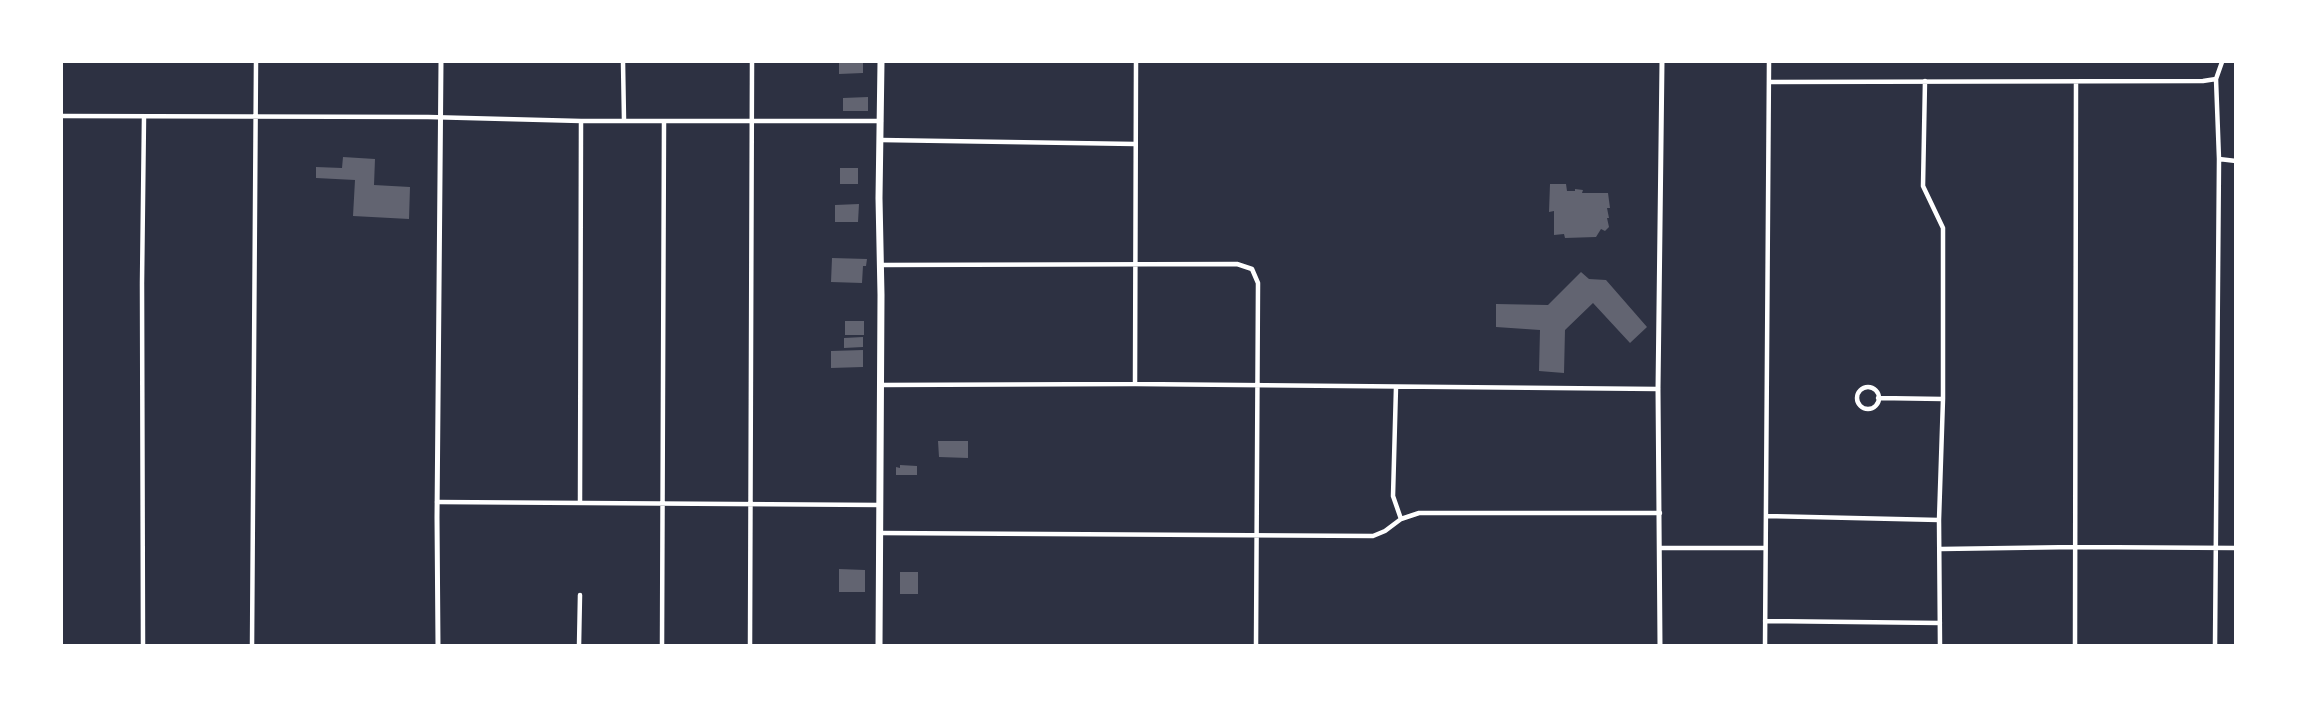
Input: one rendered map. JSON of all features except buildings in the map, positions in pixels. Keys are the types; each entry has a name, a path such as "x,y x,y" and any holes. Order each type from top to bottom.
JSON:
{"main road":[{"path":"879,645 881,62"}],"street":[{"path":"252,645 256,62"},
{"path":"438,645 441,62"},
{"path":"623,62 624,120"},
{"path":"750,645 752,62"},
{"path":"1136,62 1136,384"},
{"path":"1660,645 1658,389 1662,62"},
{"path":"1765,645 1768,62"},
{"path":"2215,645 2219,159 2216,79 2222,62"},
{"path":"1769,82 2076,82 2216,79"},
{"path":"1925,81 1923,186 1942,228 1943,399 1939,520 1940,645"},
{"path":"2075,645 2076,82"},
{"path":"62,116 441,117 580,121 880,121"},
{"path":"143,645 144,117"},
{"path":"580,121 580,501"},
{"path":"662,645 664,121"},
{"path":"881,140 1135,144"},
{"path":"2219,159 2235,161"},
{"path":"880,265 1237,264 1252,269 1258,283 1256,645"},
{"path":"880,385 1136,384 1658,389"},
{"path":"1396,387 1393,496 1401,519"},
{"path":"1867,387 1874,389 1878,398 1876,405 1866,408 1860,405 1857,399 1861,389 1867,387"},
{"path":"1878,398 1943,399"},
{"path":"437,502 580,501 880,505"},
{"path":"880,533 1372,536 1385,531 1401,519 1419,513 1660,513"},
{"path":"1766,516 1939,520"},
{"path":"1661,548 1765,548"},
{"path":"1941,549 2235,548"},
{"path":"579,645 580,596"},
{"path":"1765,621 1940,623"}]}
